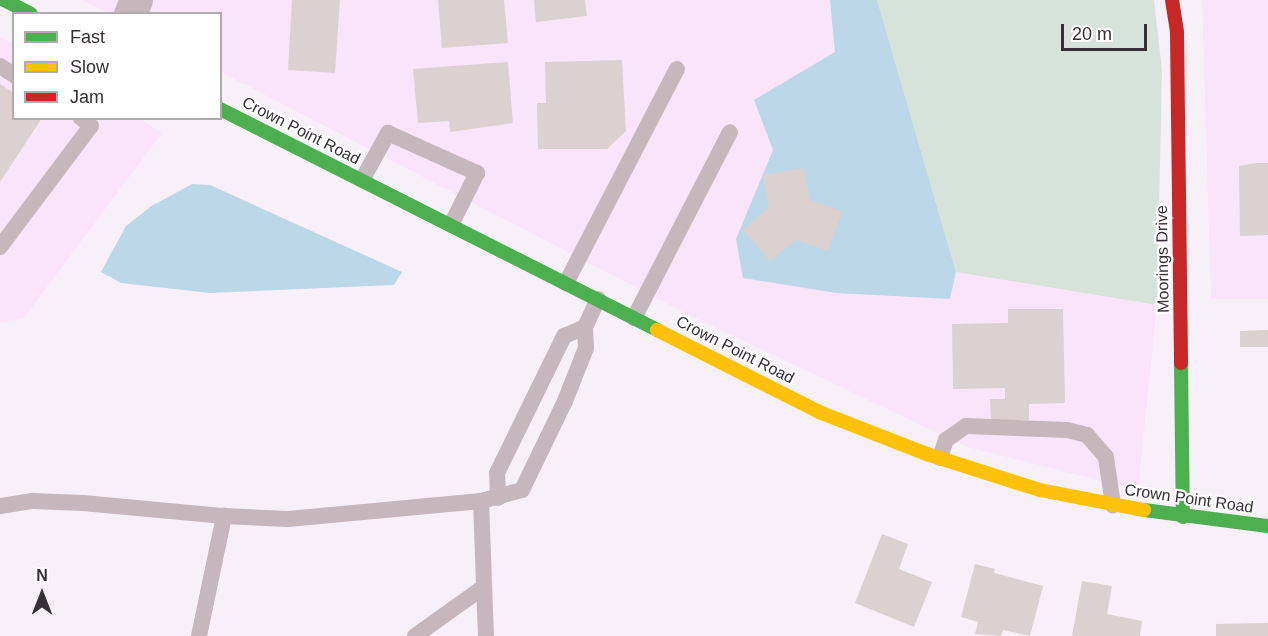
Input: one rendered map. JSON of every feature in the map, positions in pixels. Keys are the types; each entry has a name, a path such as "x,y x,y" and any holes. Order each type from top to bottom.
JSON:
{"street":[{"path":"4,0 27,12"},
{"name":"Moorings Drive","path":"1173,0 1177,33 1183,517"},
{"name":"Crown Point Road","path":"222,110 819,412 940,458 1040,490 1113,506 1183,517 1268,526"}],"lane":[{"path":"566,283 677,69"},
{"path":"0,247 91,126 84,120"},
{"path":"634,318 730,132"},
{"path":"362,180 388,133 477,173 451,225"},
{"path":"0,506 33,501 83,503 224,516 288,519 481,501 522,490 586,348 585,327 598,299"},
{"path":"498,498 497,473 564,336 585,327"},
{"path":"940,458 946,440 966,426 1067,430 1087,435 1106,457 1113,506"},
{"path":"481,501 482,589 486,636"},
{"path":"199,636 224,516"},
{"path":"415,636 482,589"}],"shaded area":[{"path":"82,0 877,0 956,272 1157,305 1138,490 967,447 683,312 222,73 222,12 105,12"},
{"path":"877,0 1154,0 1162,70 1157,305 956,272"},
{"path":"1202,0 1268,0 1268,299 1211,299"},
{"path":"0,37 12,43 12,120 142,120 162,133 23,319 0,322"}],"water":[{"path":"830,0 877,0 956,272 950,299 836,293 743,278 736,239 773,150 754,100 835,52"},
{"path":"192,184 210,185 402,272 394,285 210,293 121,283 101,272 126,226 150,207"}],"building":[{"path":"292,0 340,0 335,73 288,70"},
{"path":"438,0 504,0 508,43 442,48"},
{"path":"534,0 585,0 587,16 536,22"},
{"path":"622,60 626,131 607,149 538,149 537,103 546,103 545,62"},
{"path":"508,62 513,123 450,132 449,121 418,123 413,69"},
{"path":"0,84 12,92 12,120 41,120 0,182"},
{"path":"1268,163 1268,235 1240,236 1239,166"},
{"path":"804,168 810,200 842,211 828,251 796,240 770,261 743,230 769,207 763,175"},
{"path":"1008,309 1063,309 1065,403 1029,404 1029,420 991,421 990,399 1005,399 1005,388 953,389 952,324 1008,323"},
{"path":"1268,330 1268,347 1240,347 1240,331"},
{"path":"882,534 908,544 899,569 932,582 914,627 855,603"},
{"path":"975,564 995,569 994,573 1043,586 1030,636 1003,630 1001,636 975,634 978,622 961,617"},
{"path":"1082,581 1112,586 1107,614 1142,621 1140,636 1072,636"},
{"path":"1268,623 1268,636 1216,636 1216,624"}],"traffic: fast":[{"path":"4,0 27,12"},
{"path":"222,110 657,330"},
{"path":"1181,363 1183,517"},
{"path":"1144,510 1268,526"}],"traffic: slow":[{"path":"657,330 819,412 927,454 1040,490 1144,510"}],"traffic: jam":[{"path":"1172,0 1177,33 1181,363"}]}
